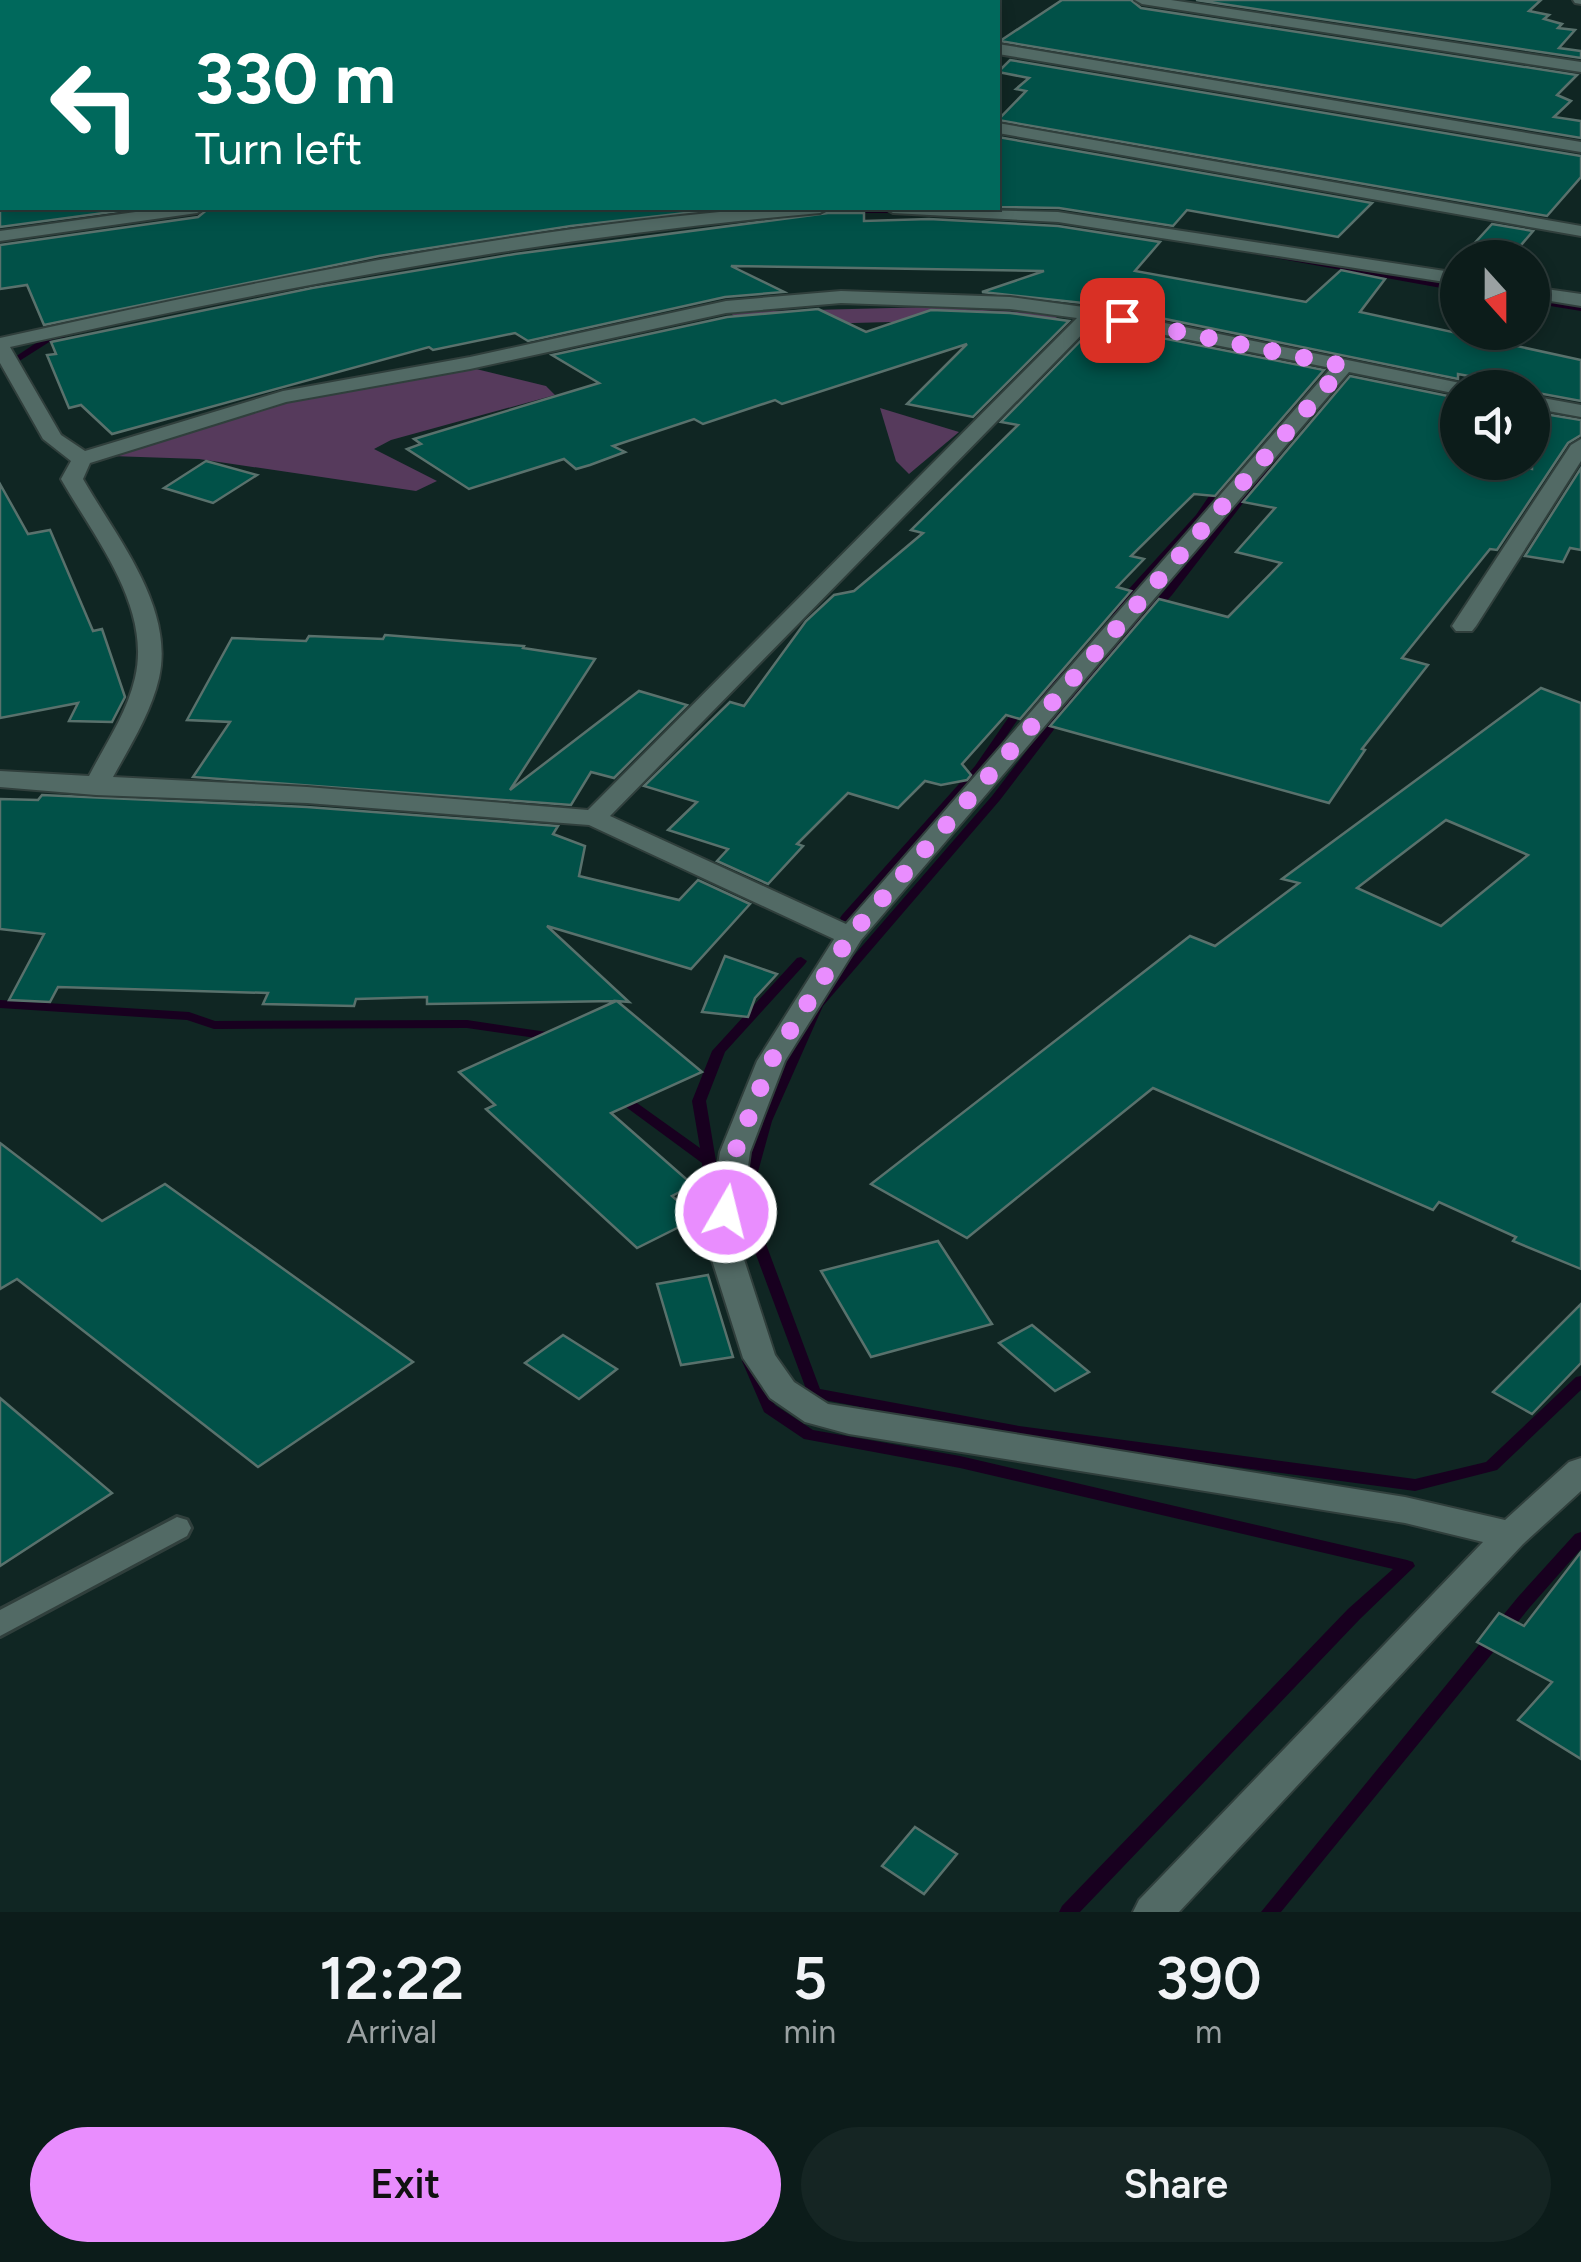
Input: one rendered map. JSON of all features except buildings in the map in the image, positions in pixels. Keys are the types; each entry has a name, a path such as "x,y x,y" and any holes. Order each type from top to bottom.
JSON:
{"street":[{"path":"1142,0 1581,67"},
{"path":"1000,49 1581,147"},
{"path":"1000,128 1581,230"},
{"path":"0,236 183,210"},
{"path":"82,459 53,439 0,345 184,302 604,228 798,210"},
{"path":"934,210 1058,216 1440,276"},
{"path":"1550,295 1581,300"},
{"path":"96,787 148,676 150,632 107,534 72,480 82,459 283,397 470,363 726,307 892,296 1010,303 1091,314 1440,385"},
{"path":"594,818 1091,314"},
{"path":"1344,366 850,936 771,1061 735,1152 722,1242 759,1358 782,1390 816,1413 850,1422 1405,1510 1512,1535"},
{"path":"1550,405 1581,411"},
{"path":"1464,626 1581,446"},
{"path":"0,779 307,796 594,818 850,936"},
{"path":"1154,1912 1512,1535 1581,1471"}],"lane":[{"path":"0,1624 178,1528"}],"shaded area":[{"path":"931,307 1050,314 1065,322 976,343 891,322 815,324 738,319 729,312"},
{"path":"472,368 546,386 555,395 391,440 374,449 437,481 416,491 199,459 111,456 255,409"},
{"path":"880,408 959,432 909,474 896,461"}],"waterway":[{"path":"806,211 906,211"},
{"path":"1209,244 1440,286"},
{"path":"1550,303 1581,308"},
{"path":"10,363 51,337 63,335"},
{"path":"1285,443 1168,593 1081,687 996,798 817,1005 765,1121 743,1201 814,1393 1019,1432 1415,1485 1491,1466 1581,1381"},
{"path":"1113,622 1131,593 1199,517 1221,485"},
{"path":"846,918 979,768 1019,710 1077,664"},
{"path":"709,1161 699,1101 719,1051 801,961"},
{"path":"0,1004 189,1016 214,1025 467,1024 547,1036 553,1041"},
{"path":"618,1096 709,1161"},
{"path":"709,1161 712,1221"},
{"path":"749,1361 769,1408 809,1435 960,1462 1407,1566 1354,1614 1068,1912"},
{"path":"1270,1912 1581,1538"}],"route":[{"path":"726,1212 735,1152 771,1061 850,936 1344,366 1122,320"}]}
